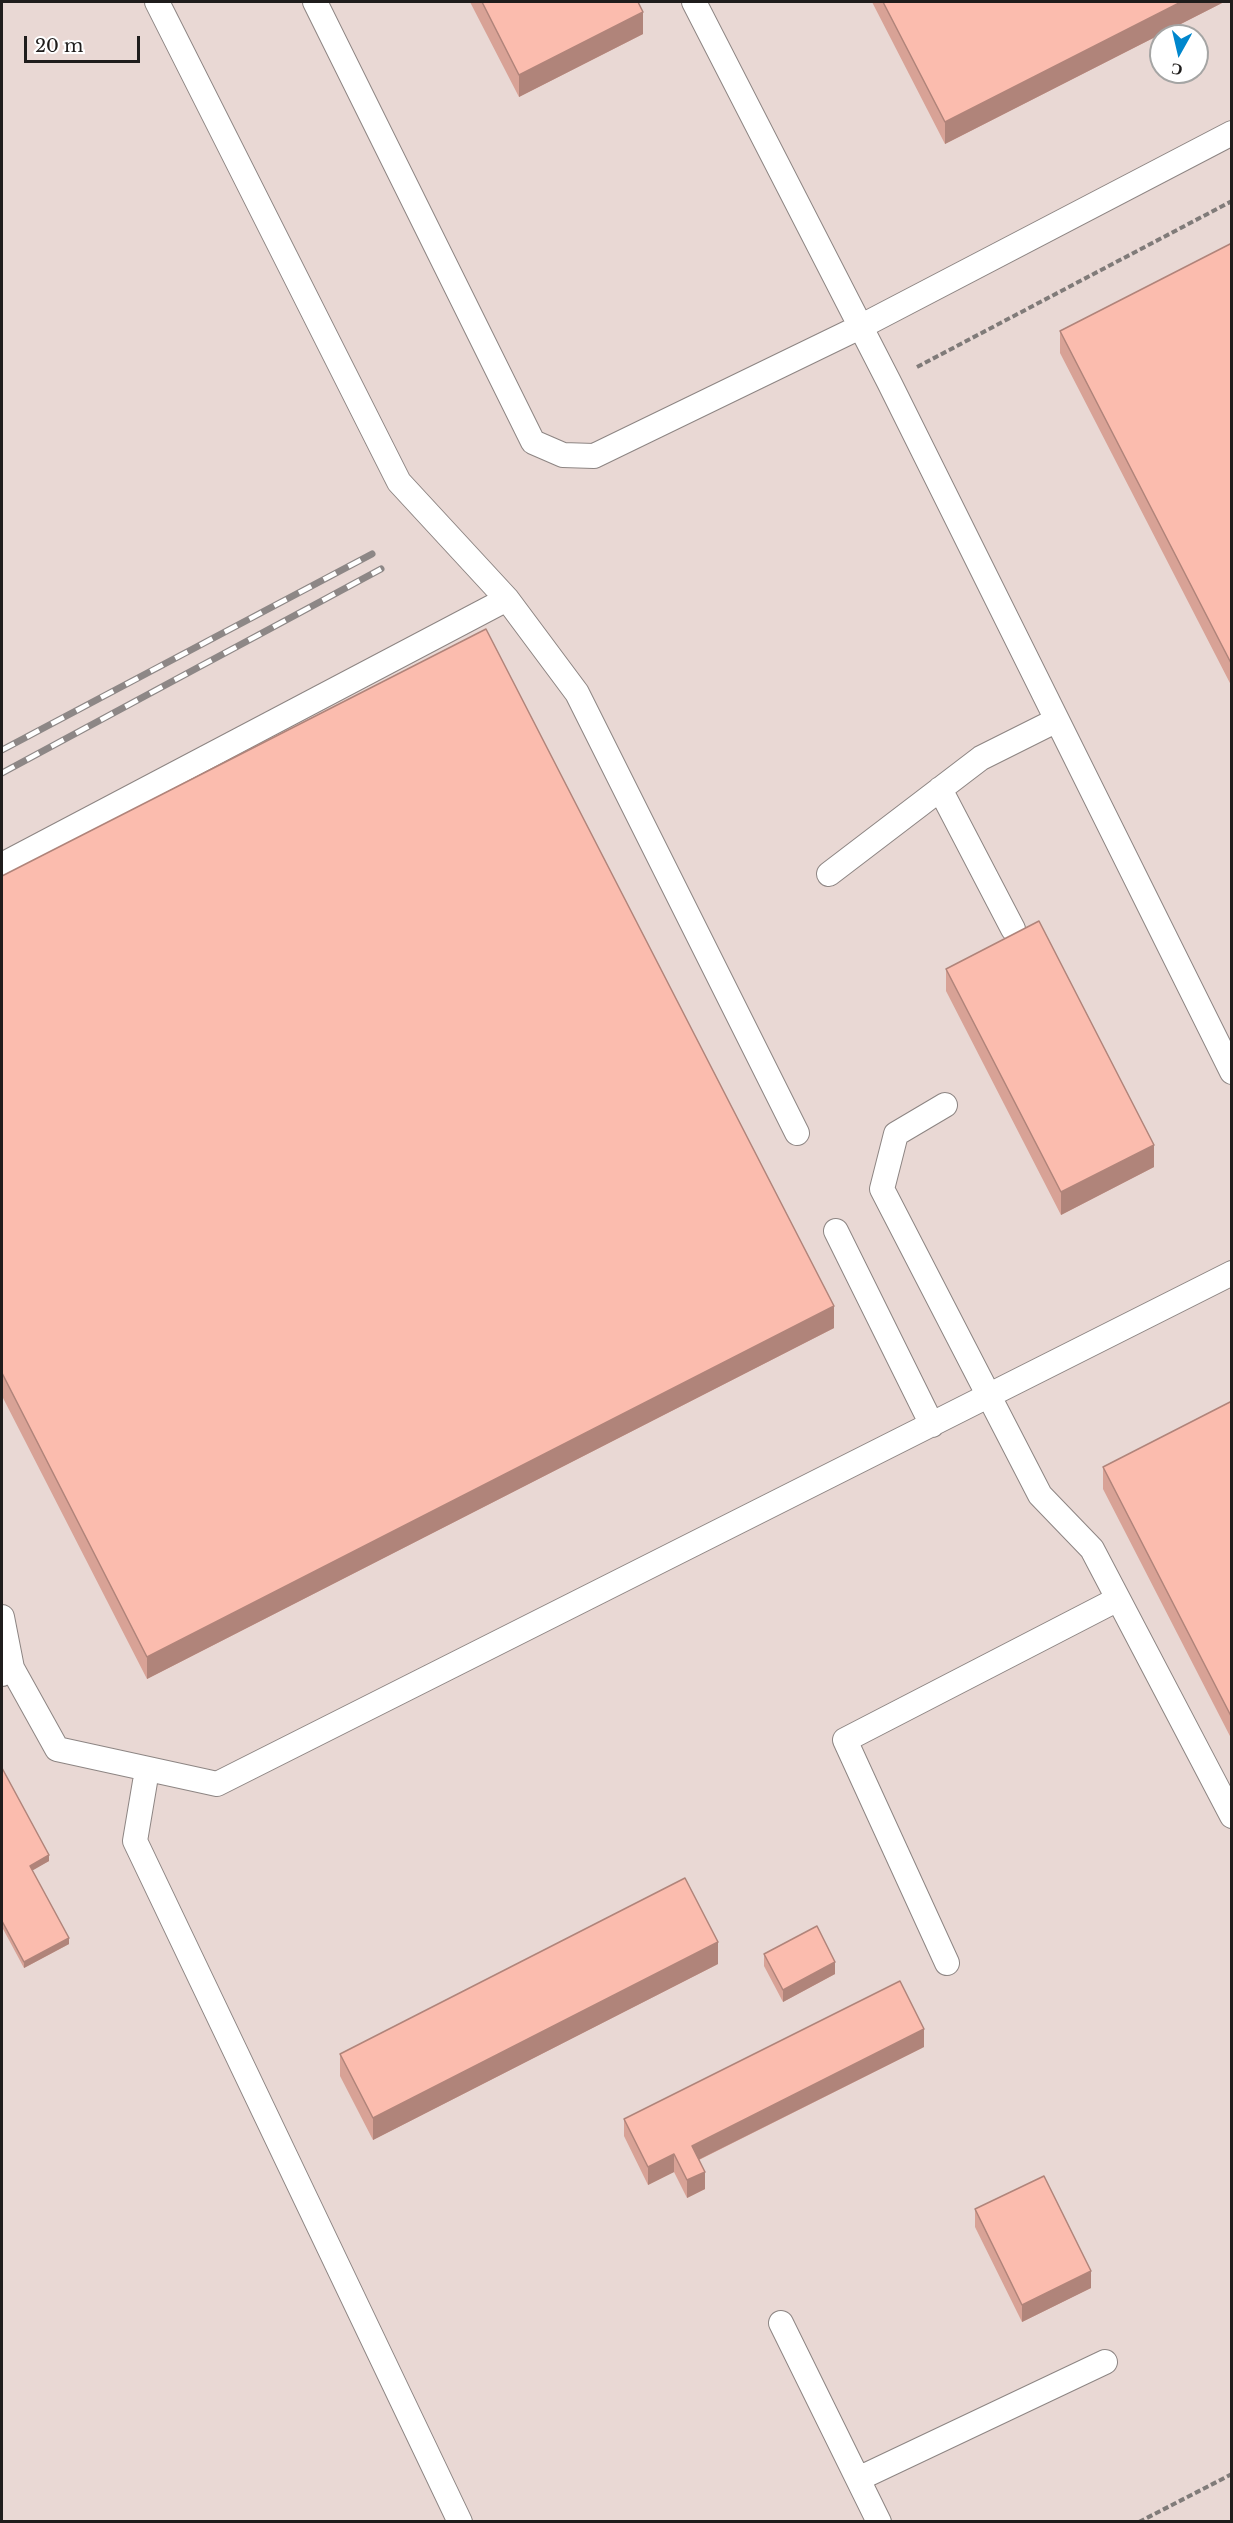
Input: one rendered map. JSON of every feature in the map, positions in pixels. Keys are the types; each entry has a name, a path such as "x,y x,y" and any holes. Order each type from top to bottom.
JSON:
{"lane":[{"path":"157,2 399,482 507,600 577,693 796,1133"},
{"path":"315,2 533,442 563,455 594,456 860,327 1232,133"},
{"path":"694,2 889,382 1232,1072"},
{"path":"2,865 507,600"},
{"path":"829,874 981,758 1057,720"},
{"path":"940,789 1014,929"},
{"path":"945,1105 896,1134 882,1189 1040,1495 1092,1549 1232,1816"},
{"path":"836,1231 932,1425"},
{"path":"2,1617 7,1671 57,1749 218,1784 1232,1273"},
{"path":"947,1963 845,1740 1118,1599"},
{"path":"147,1770 135,1841 460,2522"},
{"path":"781,2323 879,2522"},
{"path":"858,2479 1105,2362"}],"path":[{"path":"889,382 1232,201"},
{"path":"1139,2522 1232,2474"}],"shaded area":[{"path":"2,2 1231,2 1231,2521 2,2522"}],"building":[{"path":"482,2 638,2 643,12 519,75"},
{"path":"883,2 1181,2 945,122"},
{"path":"1232,243 1232,665 1060,331"},
{"path":"486,629 834,1306 147,1657 2,1373 2,876"},
{"path":"1039,921 1154,1145 1061,1192 946,969"},
{"path":"1232,1401 1232,1718 1103,1467"},
{"path":"2,1768 49,1855 30,1866 69,1938 24,1962 2,1921"},
{"path":"685,1878 718,1942 373,2118 340,2054"},
{"path":"817,1926 835,1962 783,1990 764,1954"},
{"path":"900,1981 924,2029 692,2146 705,2172 687,2180 674,2154 648,2167 624,2119"},
{"path":"1044,2176 1091,2271 1022,2305 975,2209"}],"railway":[{"path":"2,750 372,554"},
{"path":"2,773 381,569"}]}
